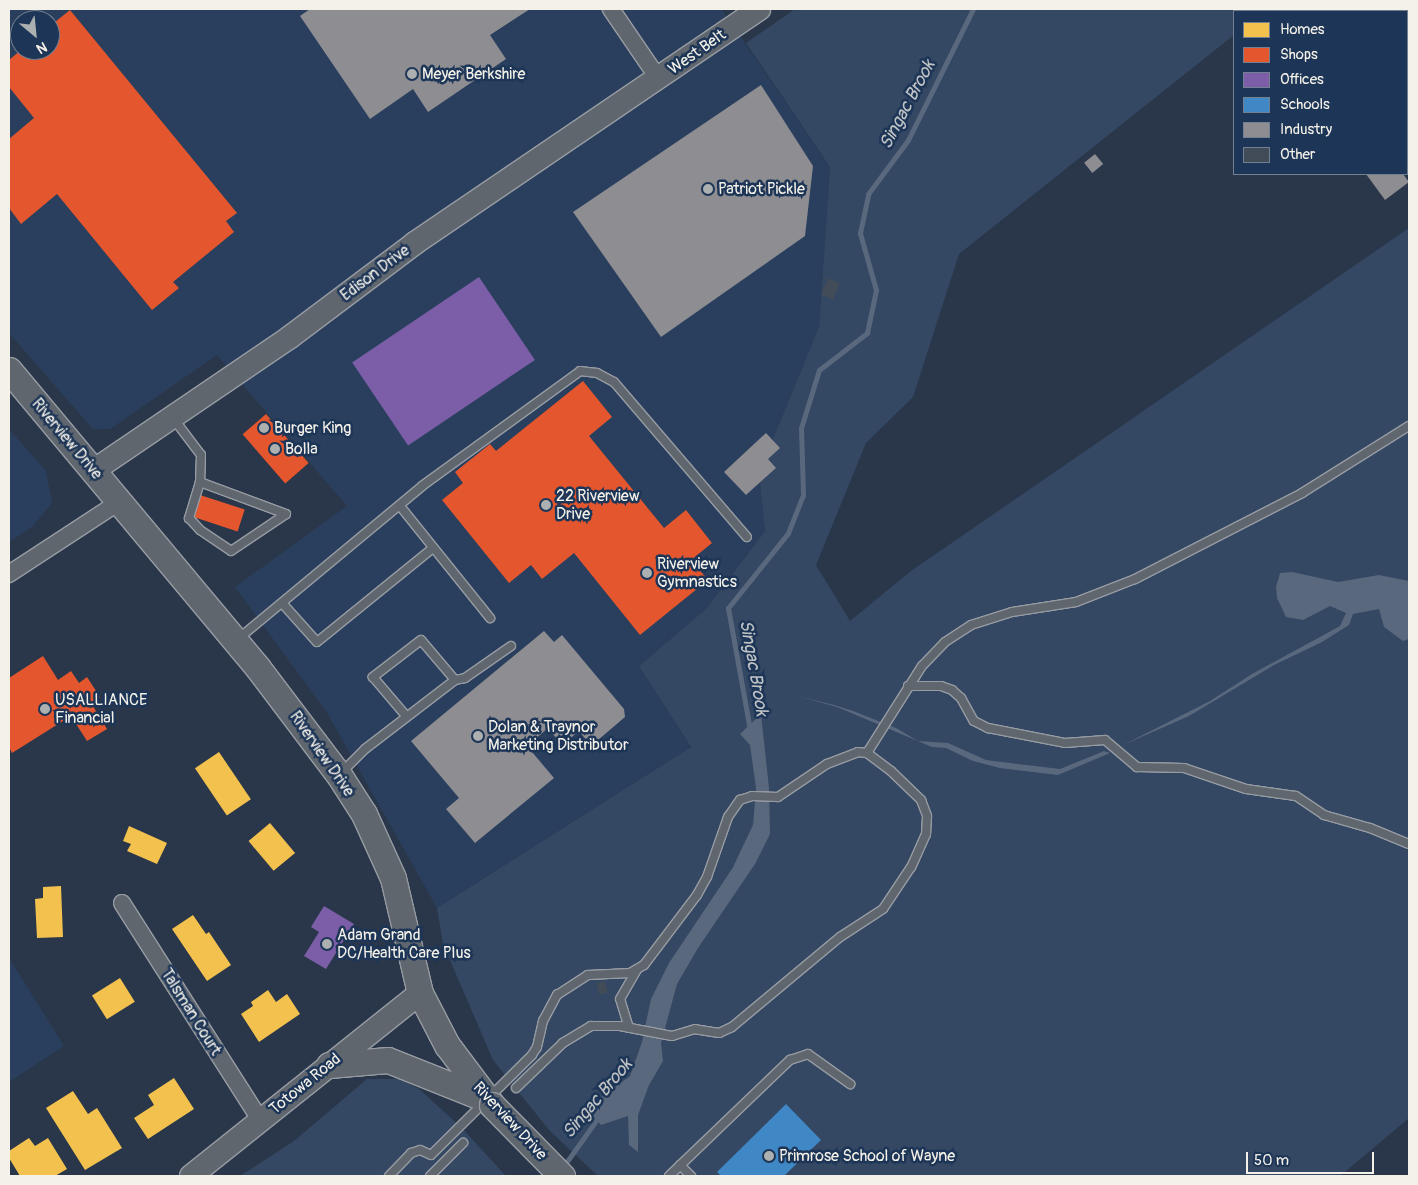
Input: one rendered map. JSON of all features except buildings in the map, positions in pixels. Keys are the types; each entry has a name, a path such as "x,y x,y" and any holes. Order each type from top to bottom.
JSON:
{"main road":[{"name":"West Belt","path":"658,78 759,9"},
{"name":"Edison Drive","path":"93,471 290,337 415,243 658,78"},
{"name":"Riverview Drive","path":"9,370 236,642 339,775 364,814 394,878 420,993 447,1045 489,1102 562,1176"},
{"name":"Totowa Road","path":"191,1176 420,993"},
{"path":"329,1065 388,1060 489,1102"}],"street":[{"path":"611,9 658,78"},
{"path":"9,574 119,502"},
{"name":"Talsman Court","path":"122,903 260,1120"}],"lane":[{"path":"236,642 422,486 580,371 597,373 614,382 747,537"},
{"path":"172,416 201,455 200,482 188,518 200,530 231,551 286,514 200,482"},
{"path":"867,753 881,736 908,686 934,652 971,625 1012,612 1076,602 1127,583 1302,493 1409,426"},
{"path":"400,506 490,618"},
{"path":"282,603 317,642 433,548"},
{"path":"407,717 373,677 421,640 455,680"},
{"path":"339,775 365,749 455,680 466,678 511,646"},
{"path":"908,686 941,686 952,690 961,698 974,721 988,728 1066,742 1105,740 1138,767 1184,768 1246,789 1296,796 1324,815 1370,828 1409,844"},
{"path":"516,1088 543,1059 571,1037 591,1026 603,1024 672,1036 689,1029 716,1033 728,1030 840,937 874,917 896,892 922,845 928,825 922,800 905,782 867,753 844,755 778,796 752,796 733,807 707,876 697,895 663,942 637,970 620,999 633,1028"},
{"path":"431,1155 489,1102 537,1047 542,1021 557,995 588,975 637,970"},
{"path":"537,1047 543,1059"},
{"path":"669,1176 790,1060 808,1054 850,1084"},
{"path":"430,1176 463,1143"},
{"path":"389,1176 411,1153 420,1150 431,1155 440,1165"},
{"path":"680,1166 691,1176"}],"shaded area":[{"path":"9,9 726,9 723,11 830,167 819,327 759,473 765,531 707,608 639,666 691,747 437,908 326,711 235,587 347,506 217,355 110,429 93,429 9,333"},
{"path":"795,9 1267,9 1233,10 1233,36 959,254 913,397 866,443 816,565 850,621 911,571 1409,228 1409,1118 1340,1176 598,1176 549,1130 493,1060 443,944 437,908 691,747 639,666 707,608 765,531 759,473 819,327 830,167 746,43"},
{"path":"9,429 46,471 52,503 32,527 9,542"},
{"path":"1292,572 1338,582 1379,575 1409,581 1409,639 1403,641 1384,627 1379,609 1353,614 1349,625 1322,642 1274,665 1189,716 1123,745 1210,701 1252,674 1340,626 1346,613 1330,606 1303,620 1286,617 1277,598 1276,587 1280,573"},
{"path":"798,696 853,711 896,728 918,741 948,743 986,760 1060,769 1104,751 1110,753 1058,775 1000,768 973,761 946,748 932,747 837,707"},
{"path":"761,714 769,788 770,834 755,864 698,948 677,984 661,1043 663,1061 649,1085 638,1115 638,1152 629,1145 628,1116 601,1125 588,1111 596,1101 630,1076 642,1042 651,999 669,963 752,839 756,788 750,745 740,734"},
{"path":"9,958 64,1046 9,1082"},
{"path":"367,1079 400,1079 419,1089 461,1127 506,1176 240,1176 294,1141"}],"waterway":[{"name":"Singac Brook","path":"750,730 728,608 788,533 803,495 801,428 819,370 867,333 876,290 860,233 868,194 908,140 973,9"},
{"name":"Singac Brook","path":"736,865 755,825"},
{"name":"Singac Brook","path":"563,1167 600,1115"}],"place":[{"name":"Meyer Berkshire","path":"412,74"},
{"name":"Patriot Pickle","path":"708,189"},
{"name":"Burger King","path":"264,428"},
{"name":"Bolla","path":"275,449"},
{"name":"22 Riverview Drive","path":"546,505"},
{"name":"Riverview Gymnastics","path":"647,573"},
{"name":"USALLIANCE Financial","path":"45,709"},
{"name":"Dolan & Traynor Marketing Distributor","path":"478,736"},
{"name":"Adam Grand DC/Health Care Plus","path":"327,944"},
{"name":"Primrose School of Wayne","path":"769,1156"}]}
